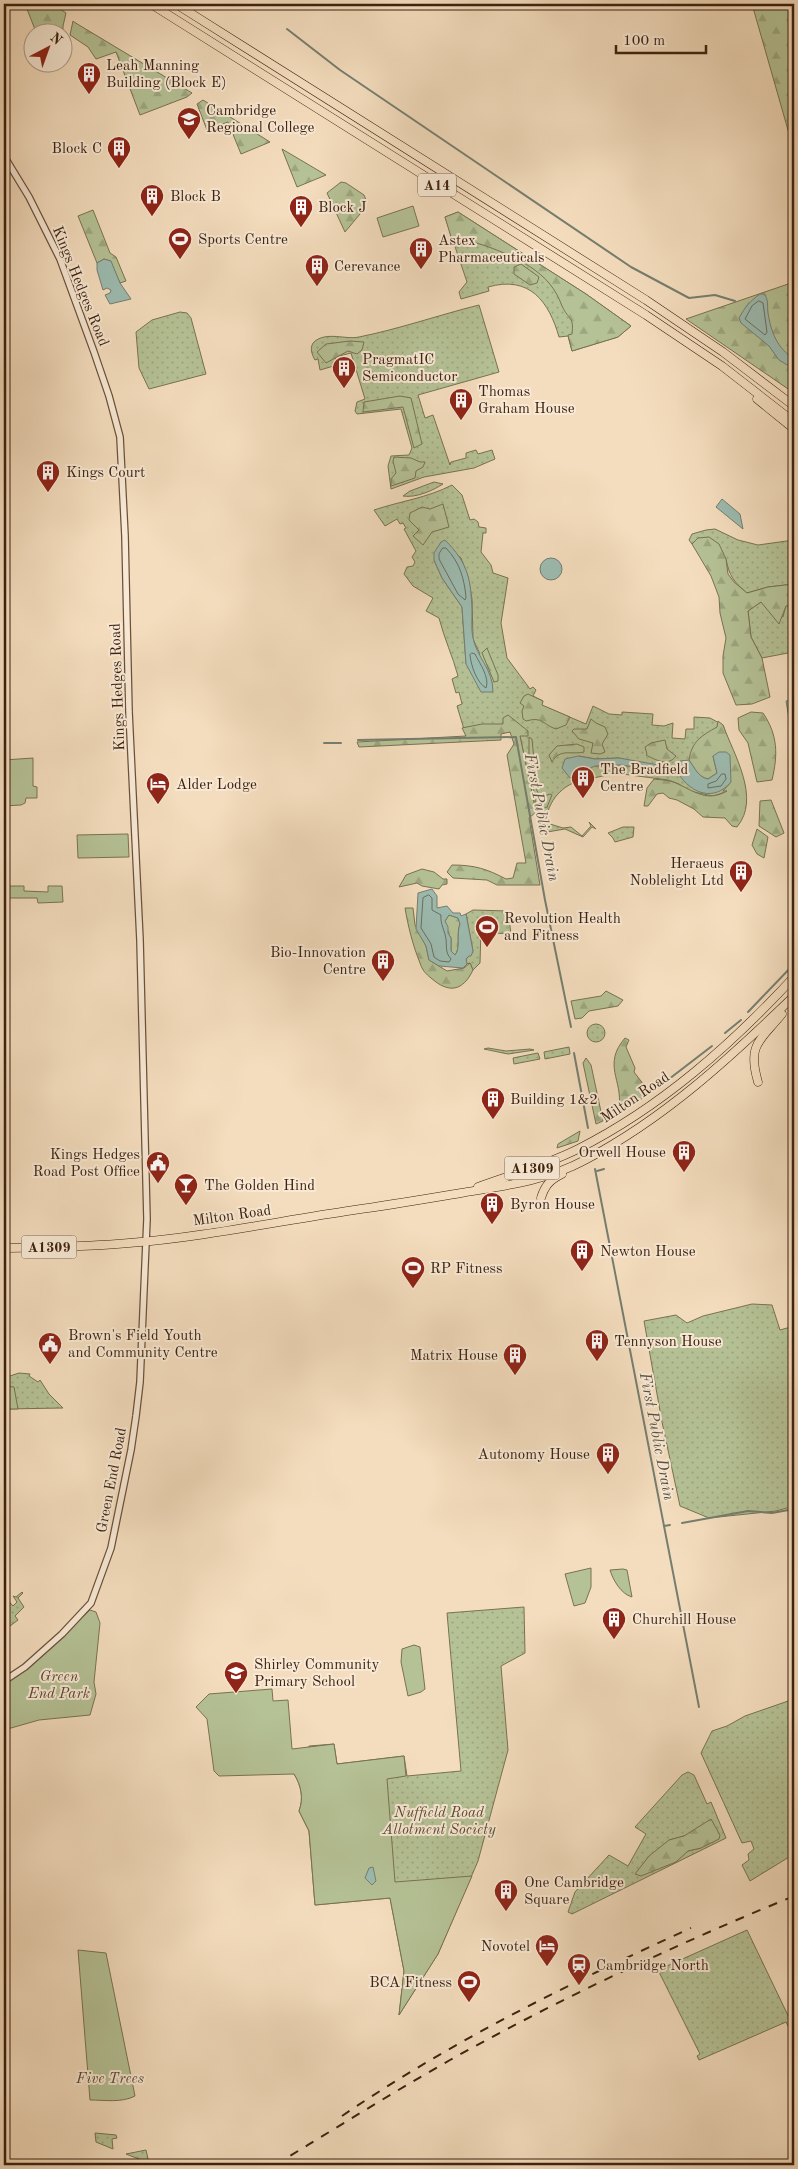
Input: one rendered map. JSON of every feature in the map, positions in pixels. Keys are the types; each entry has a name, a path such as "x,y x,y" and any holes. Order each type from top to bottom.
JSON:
{"main road":[{"name":"A14","path":"151,4 646,315 722,366 794,422"},
{"name":"A14","path":"176,4 646,300 723,352 794,406"},
{"name":"A14","path":"722,366 738,383 794,429"},
{"name":"Milton Road","path":"462,1193 558,1158 616,1127 678,1086 759,1014 794,977"},
{"name":"Milton Road","path":"4,1248 146,1242 404,1204 511,1186 537,1179 576,1164 628,1135 737,1052 794,997"},
{"name":"A1309","path":"758,1082 752,1056 756,1046 794,997"},
{"name":"A1309","path":"616,1127 625,1128 631,1126 676,1100"},
{"name":"A1309","path":"541,1198 545,1186 550,1181 576,1164"},
{"name":"A1309","path":"493,1182 503,1182 528,1175 537,1179"}],"street":[{"name":"Kings Hedges Road","path":"4,156 29,197 60,258 98,360 110,396 120,437 125,536 129,712 140,940 146,1242"},
{"name":"Green End Road","path":"4,1681 24,1667 54,1641 91,1603 111,1548 136,1416 140,1382 146,1242"}],"green space":[{"path":"25,4 53,4 66,13 64,22 32,22"},
{"path":"752,4 794,4 794,151"},
{"path":"73,21 192,93 187,97 140,115 116,52 96,59 88,47 72,36"},
{"path":"203,100 270,142 241,154 228,122 207,130 197,104"},
{"path":"282,149 326,175 297,187"},
{"path":"341,182 346,183 364,195 366,200 365,208 345,232 327,193"},
{"path":"413,206 419,226 383,237 377,218"},
{"path":"93,210 110,253 116,257 126,281 120,283 110,261 104,259 97,263 78,216"},
{"path":"458,212 586,294 631,326 618,337 572,351 568,336 559,337 550,313 536,294 526,288 503,284 488,287 489,291 461,299 459,292 467,282 445,217"},
{"path":"458,212 586,294 631,326 618,337 572,351 568,335 572,334 572,321 549,283 540,274 517,259 490,247 451,237 445,217"},
{"path":"521,264 539,277 537,283 530,285 514,274 514,267"},
{"path":"794,282 794,393 686,319"},
{"path":"479,305 499,372 418,395 425,418 433,415 450,465 451,462 466,458 466,453 476,450 478,454 492,450 495,459 474,468 424,477 391,489 388,466 391,456 409,455 412,448 401,409 357,414 355,411 357,402 365,399 351,353 335,357 337,365 320,370 318,359 315,360 312,353 312,344 324,337 359,337"},
{"path":"180,312 187,313 191,318 206,374 149,389 139,368 136,332 152,320"},
{"path":"350,341 364,342 362,350 357,354 348,351 326,363 317,352 326,344"},
{"path":"400,396 411,398 422,444 414,448 403,407 363,412 364,402"},
{"path":"394,457 411,458 425,462 423,467 416,471 415,478 391,486 391,479 396,473"},
{"path":"434,482 443,484 424,493 403,496 410,491"},
{"path":"452,485 462,495 470,520 474,519 478,522 479,527 486,528 486,533 483,533 481,552 491,565 493,573 508,578 501,623 507,658 530,689 533,687 536,690 533,696 543,701 541,705 586,724 593,706 609,714 622,715 622,712 653,714 652,725 664,726 673,723 672,738 685,739 686,729 694,729 694,717 710,718 723,725 745,786 713,796 689,791 679,784 668,780 615,773 594,778 577,788 573,783 560,792 551,804 546,818 544,834 542,810 536,812 520,736 510,732 466,736 457,706 462,704 459,692 456,693 452,679 458,676 456,669 439,618 426,611 433,598 413,586 404,574 407,567 413,566 415,562 412,557 416,551 404,529 406,528 403,523 400,524 397,519 385,526 374,510","holes":["441,542 461,558 468,577 472,599 473,639 480,654 466,664 462,607 442,578 434,560","579,756 595,759 619,758 671,771 620,765 595,766"]},
{"path":"443,504 449,527 432,532 423,545 413,536 419,530 409,520 410,513 422,507 430,509"},
{"path":"715,529 738,540 758,545 794,540 794,584 768,587 747,593 733,578 726,559 698,538 692,544 689,540 692,534"},
{"path":"709,537 719,544 726,559 728,574 747,593 768,587 794,584 794,604 786,606 779,624 761,602 748,611 751,637 762,658 770,697 752,704 736,705 723,673 726,638 720,613 719,597 711,576 692,544 698,538"},
{"path":"761,602 783,617 786,605 794,604 794,654 793,652 762,658 751,637 748,611"},
{"path":"487,648 498,675 498,681 494,682 482,653"},
{"path":"528,694 543,701 542,705 570,717 566,725 556,729 540,720 526,721 523,719 522,711 524,706 520,703 524,696"},
{"path":"751,712 763,713 772,729 776,754 772,780 757,782 748,743 739,730 738,718"},
{"path":"508,715 528,731 528,736 520,736 536,812 529,818 540,885 497,885 487,880 453,878 447,872 452,865 467,866 487,870 506,879 513,878 517,863 526,863 507,755 514,744 510,732 501,734 501,740 359,747 357,742 466,736 462,728 482,724 503,724 503,718"},
{"path":"591,719 605,727 608,734 602,744 605,752 600,754 591,753 593,743 579,739 572,731 574,729 587,729"},
{"path":"718,721 723,725 739,763 746,790 744,816 737,827 732,826 725,818 703,817 694,809 669,798 663,793 657,794 648,806 644,806 647,788 654,779 666,780 708,796 714,796 727,791 723,791 731,782 713,756 717,773 708,779 699,774 689,760 692,748 702,736 717,727"},
{"path":"529,737 532,739 537,791 541,797 552,795 547,807 540,810 536,806 529,757"},
{"path":"665,740 667,749 676,756 673,759 662,762 646,755 645,747 651,743"},
{"path":"577,744 584,747 584,752 562,753 552,762 549,755 557,746"},
{"path":"33,758 33,786 37,787 37,798 26,798 25,803 21,805 4,806 4,760"},
{"path":"771,800 784,833 776,837 759,826 760,801"},
{"path":"550,820 550,824 563,828 571,827 582,836 591,826 589,822 596,829 592,827 583,837 565,829 547,832 548,821"},
{"path":"623,827 634,827 633,837 615,842 608,833"},
{"path":"757,829 768,837 764,858 757,854 752,845"},
{"path":"128,834 129,857 78,858 77,835"},
{"path":"422,869 434,872 443,879 447,879 447,884 442,885 439,889 422,886 417,883 399,887 406,875"},
{"path":"4,886 24,886 24,891 48,892 48,886 62,886 63,902 38,903 37,898 4,898"},
{"path":"405,908 413,908 415,925 426,946 429,960 447,971 464,968 470,963 473,970 460,986 450,988 444,986 431,978 423,970 413,943"},
{"path":"473,910 508,911 511,934 495,933 494,929 481,929 480,963 473,970 470,963 467,964 466,959 473,951 466,914"},
{"path":"449,915 458,918 460,924 458,949 455,955 451,951 451,938 445,921"},
{"path":"606,991 623,1000 618,1006 589,1011 582,1018 575,1019 571,1001 601,996"},
{"path":"596,1024 602,1027 605,1033 602,1039 596,1042 590,1039 587,1033 590,1027"},
{"path":"625,1038 629,1040 626,1047 635,1068 634,1072 644,1085 653,1090 633,1104 619,1107 614,1065 618,1048"},
{"path":"569,1047 570,1054 545,1059 544,1052"},
{"path":"484,1049 506,1051 534,1050 508,1054"},
{"path":"538,1053 540,1059 514,1064 513,1058"},
{"path":"586,1058 591,1065 603,1121 596,1124 583,1063"},
{"path":"580,1131 578,1141 557,1148 558,1144"},
{"path":"752,1304 772,1305 780,1330 794,1326 794,1506 776,1511 709,1518 680,1506 662,1422 644,1321 676,1315 687,1323 703,1316"},
{"path":"19,1373 30,1374 29,1376 38,1382 40,1380 49,1394 63,1408 4,1409 4,1378"},
{"path":"4,1386 14,1387 18,1409 4,1409"},
{"path":"591,1568 591,1587 585,1603 574,1606 565,1574"},
{"path":"610,1570 627,1570 632,1597 624,1593 618,1586"},
{"path":"22,1592 18,1598 24,1607 15,1616 18,1620 10,1626 4,1617 4,1602 7,1604 4,1596 13,1606 17,1602 13,1596 16,1597"},
{"name":"Nuffield Road Allotment Society","path":"524,1607 525,1653 501,1666 508,1750 478,1861 438,1954 399,2015 404,1971 390,1898 315,1905 309,1831 299,1811 301,1792 294,1774 309,1746 334,1744 337,1764 404,1756 407,1776 461,1771 447,1613"},
{"name":"Green End Park","path":"90,1610 96,1612 100,1623 94,1682 96,1694 90,1715 39,1720 4,1730 4,1684 24,1669"},
{"path":"414,1645 420,1647 425,1689 408,1696 401,1662 402,1649"},
{"path":"272,1689 273,1701 288,1700 292,1749 334,1744 337,1764 404,1756 406,1776 387,1779 395,1882 472,1876 438,1954 399,2015 404,1971 390,1898 315,1905 309,1831 299,1811 301,1792 294,1774 219,1776 214,1771 207,1719 196,1707 209,1694"},
{"path":"794,1699 794,1854 750,1881 742,1865 749,1860 748,1854 754,1849 751,1841 742,1843 701,1753 712,1731 727,1726 745,1716"},
{"path":"688,1772 694,1775 707,1804 711,1802 726,1838 572,1914 568,1912 575,1892 609,1855 628,1866 646,1834 635,1827 682,1775","holes":["684,1836 701,1848 688,1851 669,1840"]},
{"path":"711,1819 720,1835 719,1839 701,1848 688,1851 676,1862 641,1876 635,1874 649,1856 669,1840 684,1836"},
{"path":"747,1930 794,2028 794,2038 786,2022 699,2060 697,2056 700,2054 658,1970"},
{"name":"Five Trees","path":"78,1950 106,1953 135,2096 124,2100 90,2100"},
{"path":"95,2133 116,2135 117,2138 112,2139 113,2149 96,2142"},
{"path":"146,2150 149,2163 126,2154"}],"water":[{"path":"104,259 111,261 120,283 131,299 110,304 105,295 110,293 111,290 107,288 103,290 97,270 97,263"},
{"path":"760,294 764,294 767,298 769,320 773,333 783,350 794,359 794,369 779,360 769,346 741,323 739,318 743,311"},
{"path":"722,499 740,514 743,529 716,507"},
{"path":"445,540 459,556 467,572 471,590 473,638 488,670 493,692 481,692 466,664 462,607 442,578 434,560 434,553 441,542"},
{"path":"551,558 559,561 562,569 559,577 551,580 543,577 540,569 543,561"},
{"path":"791,700 794,717 794,748 786,701"},
{"path":"719,752 726,752 730,755 731,782 717,792 703,793 696,790 689,786 678,773 680,761 689,760 699,774 708,779 717,773 713,756"},
{"path":"578,756 595,759 619,758 670,767 671,771 620,765 595,766 570,778 562,768 565,759"},
{"path":"432,889 437,896 437,908 447,906 453,913 460,913 461,916 466,914 473,951 471,956 466,959 467,964 463,968 439,966 429,960 426,946 416,929 418,893","holes":["449,915 458,918 460,924 458,949 455,955 451,951 451,938 445,921"]},
{"path":"373,1867 376,1881 372,1885 365,1878 369,1868"}],"waterway":[{"path":"287,29 340,70 631,267 689,298 715,295 735,301"},
{"name":"First Public Drain","path":"358,740 516,737 545,900 571,1027"},
{"path":"324,743 341,743"},
{"path":"748,1012 794,964"},
{"path":"725,1033 741,1020"},
{"path":"656,1089 712,1046"},
{"path":"574,1053 588,1128"},
{"name":"First Public Drain","path":"595,1169 699,1707"},
{"path":"597,1171 604,1169"},
{"name":"First Public Drain","path":"682,1523 748,1511 772,1513 794,1509"},
{"name":"First Public Drain","path":"664,1526 670,1525"}],"railway":[{"path":"275,2165 428,2073 534,2015 706,1933 794,1896"},
{"path":"342,2116 469,2038 556,1992 691,1928"}],"place":[{"name":"Leah Manning Building (Block E)","path":"89,95"},
{"name":"Cambridge Regional College","path":"189,140"},
{"name":"Block C","path":"119,169"},
{"name":"Block B","path":"152,217"},
{"name":"Block J","path":"301,228"},
{"name":"Sports Centre","path":"180,260"},
{"name":"Astex Pharmaceuticals","path":"421,270"},
{"name":"Cerevance","path":"317,287"},
{"name":"PragmatIC Semiconductor","path":"344,389"},
{"name":"Thomas Graham House","path":"461,421"},
{"name":"Kings Court","path":"48,493"},
{"name":"The Bradfield Centre","path":"583,799"},
{"name":"Alder Lodge","path":"158,805"},
{"name":"Heraeus Noblelight Ltd","path":"741,893"},
{"name":"Revolution Health and Fitness","path":"487,948"},
{"name":"Bio-Innovation Centre","path":"383,982"},
{"name":"Building 1&2","path":"493,1120"},
{"name":"Orwell House","path":"684,1173"},
{"name":"Kings Hedges Road Post Office","path":"158,1184"},
{"name":"The Golden Hind","path":"186,1206"},
{"name":"Byron House","path":"492,1225"},
{"name":"Newton House","path":"582,1272"},
{"name":"RP Fitness","path":"413,1289"},
{"name":"Tennyson House","path":"597,1362"},
{"name":"Brown's Field Youth and Community Centre","path":"50,1365"},
{"name":"Matrix House","path":"515,1376"},
{"name":"Autonomy House","path":"608,1475"},
{"name":"Churchill House","path":"614,1640"},
{"name":"Shirley Community Primary School","path":"236,1694"},
{"name":"One Cambridge Square","path":"506,1912"},
{"name":"Novotel","path":"547,1967"},
{"name":"Cambridge North","path":"579,1986"},
{"name":"BCA Fitness","path":"469,2003"}]}
